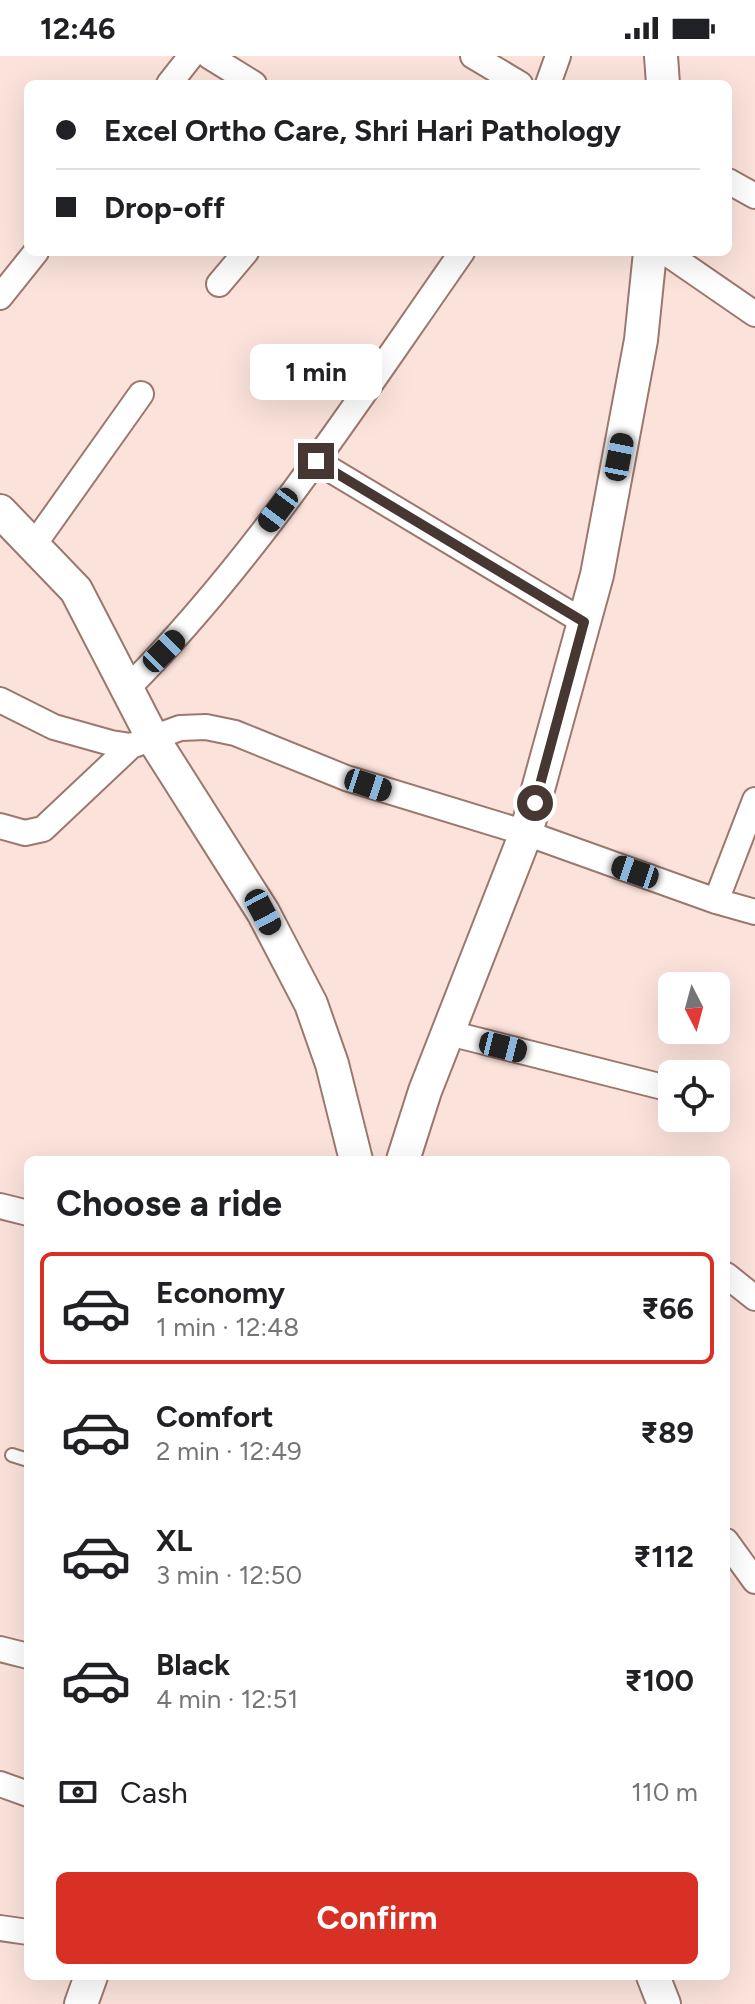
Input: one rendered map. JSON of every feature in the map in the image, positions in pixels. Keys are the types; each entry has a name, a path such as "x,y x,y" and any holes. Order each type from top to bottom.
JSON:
{"street":[{"path":"172,80 191,56"},
{"path":"209,56 248,80"},
{"path":"473,56 513,80"},
{"path":"549,80 558,56"},
{"path":"661,56 663,80"},
{"path":"732,183 755,196"},
{"path":"2,290 32,256"},
{"path":"219,284 243,256"},
{"path":"127,689 183,633 316,461 459,256"},
{"path":"404,1156 526,833 597,575 641,340 650,256"},
{"path":"671,256 755,314"},
{"path":"33,546 141,394"},
{"path":"316,461 584,622"},
{"path":"0,511 76,590 127,689 142,742 263,912 311,1004 332,1064 355,1156"},
{"path":"0,700 54,727 142,742"},
{"path":"0,826 25,833 43,829 142,742 180,728 206,727 235,733 346,778 526,833 755,912"},
{"path":"716,901 755,800"},
{"path":"449,1033 658,1086"},
{"path":"0,1206 24,1212"},
{"path":"730,1278 755,1298"},
{"path":"730,1547 755,1581"},
{"path":"0,1649 24,1655"},
{"path":"0,1784 24,1793"},
{"path":"0,1928 24,1931"},
{"path":"81,2004 90,1980"},
{"path":"655,1980 664,2004"},
{"path":"678,1980 687,2004"}],"lane":[{"path":"12,1455 24,1459"}],"route":[{"path":"316,461 584,622 535,803"}]}
